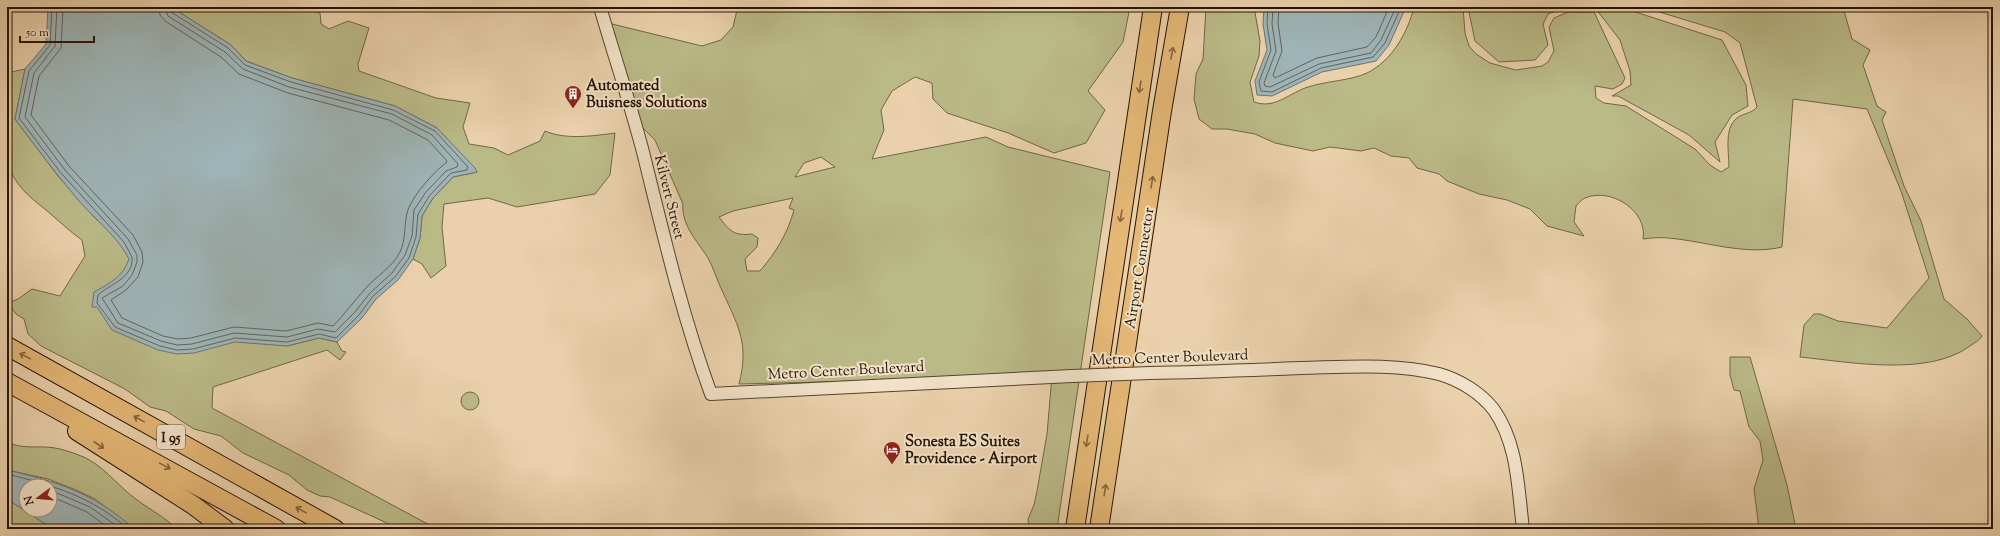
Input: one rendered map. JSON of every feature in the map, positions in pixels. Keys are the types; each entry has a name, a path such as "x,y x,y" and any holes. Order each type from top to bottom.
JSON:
{"highway":[{"name":"Airport Connector","path":"1081,476 1153,7"},
{"name":"Airport Connector","path":"1100,529 1162,111 1180,7"},
{"name":"I 95","path":"7,346 335,529"},
{"name":"I 95","path":"7,382 276,529"},
{"path":"7,386 193,505 225,529"},
{"path":"1069,529 1081,476"},
{"path":"1075,529 1081,476"}],"street":[{"name":"Kilvert Street","path":"600,7 638,138 669,254 700,362 711,394"},
{"name":"Metro Center Boulevard","path":"711,394 729,391 1150,373 1367,366 1422,371 1450,378 1461,383 1484,399 1501,422 1507,434 1512,451 1523,529"}],"green space":[{"path":"171,7 297,7 320,13 321,24 329,29 348,21 369,28 358,64 359,71 436,98 470,103 463,127 469,144 494,148 508,155 540,141 545,131 562,136 589,136 615,133 610,175 595,194 517,207 488,198 444,204 442,227 446,266 431,278 422,264 413,259 420,238 422,216 433,198 453,177 477,172 437,128 395,106 292,78 246,61 231,45"},
{"path":"736,7 1130,7 1123,42 1088,91 1105,110 1086,143 1054,153 1008,133 947,113 933,99 932,83 915,77 892,91 881,110 884,130 872,159 986,137 1008,147 1110,172 1057,529 1029,529 1028,519 1034,505 1047,434 1052,376 739,384 743,356 740,334 710,261 687,226 683,212 683,204 655,140 640,125 608,23 702,46 721,40 733,27 737,10","holes":["821,157 835,167 795,177 804,163","793,198 789,208 794,210 776,250 760,271 747,271 745,259 757,247 758,238 752,234 733,232 719,217 733,211"]},
{"path":"1206,7 1254,7 1260,41 1259,56 1250,82 1254,102 1261,104 1268,104 1280,100 1312,86 1360,76 1376,68 1398,45 1408,26 1414,7 1463,7 1465,33 1469,46 1476,54 1490,63 1516,70 1542,66 1548,62 1554,51 1549,27 1554,18 1568,12 1594,12 1625,78 1622,84 1613,89 1595,86 1596,98 1604,103 1626,106 1695,149 1710,165 1721,172 1729,167 1728,139 1731,126 1740,116 1757,107 1740,43 1725,32 1643,7 1843,7 1852,39 1870,50 1863,65 1877,106 1886,112 1882,120 1904,186 1921,221 1944,299 1967,319 1982,336 1975,343 1953,356 1933,362 1888,365 1841,362 1800,357 1804,325 1814,314 1820,314 1838,321 1887,328 1929,278 1901,191 1867,109 1793,99 1782,247 1754,250 1668,238 1643,239 1643,229 1640,219 1634,211 1626,204 1616,199 1595,195 1581,200 1576,206 1574,222 1584,236 1547,226 1530,209 1507,200 1479,194 1447,181 1439,174 1417,168 1409,158 1391,156 1374,148 1361,151 1330,147 1313,151 1275,143 1255,134 1227,129 1212,129 1199,119 1194,99 1196,74 1203,59"},
{"path":"1468,7 1568,7 1548,14 1543,24 1548,45 1535,60 1499,62 1475,41"},
{"path":"1588,7 1620,7 1722,40 1746,85 1748,106 1732,115 1715,142 1720,162 1689,135 1618,96 1612,96 1631,85 1630,71 1620,40 1596,9"},
{"path":"25,69 15,119 58,176 97,220 287,346 319,338 337,342 342,351 346,352 340,360 327,350 213,387 212,408 437,529 400,529 330,497 320,496 307,490 289,475 243,453 221,436 194,429 166,411 150,407 125,389 41,346 28,334 24,319 16,314 8,303 18,299 32,289 60,296 85,256 82,240 22,189 10,170 7,162 7,73"},
{"path":"1730,357 1750,357 1787,485 1796,529 1759,529 1754,489 1763,460 1760,441 1749,427 1740,391 1734,390 1730,375"},
{"path":"466,392 474,392 479,397 477,408 474,410 466,410 461,405 461,397"},
{"path":"7,442 25,447 49,447 69,451 94,462 129,494 177,529 134,529 95,499 58,483 58,478 43,478 7,470"},
{"path":"7,499 18,506 18,518 36,518 53,529 7,529"}],"water":[{"path":"48,7 171,7 231,45 246,61 292,78 395,106 437,128 475,168 477,172 453,177 433,198 422,216 420,238 413,259 398,280 376,299 362,318 337,342 319,338 287,346 235,342 194,353 177,354 158,350 112,330 97,307 92,307 94,292 120,275 129,259 119,243 62,181 15,119 25,69 46,44"},
{"path":"1264,7 1406,7 1389,45 1376,61 1322,72 1272,96 1257,95 1255,81 1267,50 1263,24"},
{"path":"7,470 38,478 18,478 18,506 7,499"},
{"path":"58,484 90,498 120,517 134,529 53,529 36,518 58,518"}],"place":[{"name":"Automated Buisness Solutions","path":"573,109"},
{"name":"Sonesta ES Suites Providence - Airport","path":"892,465"}]}
